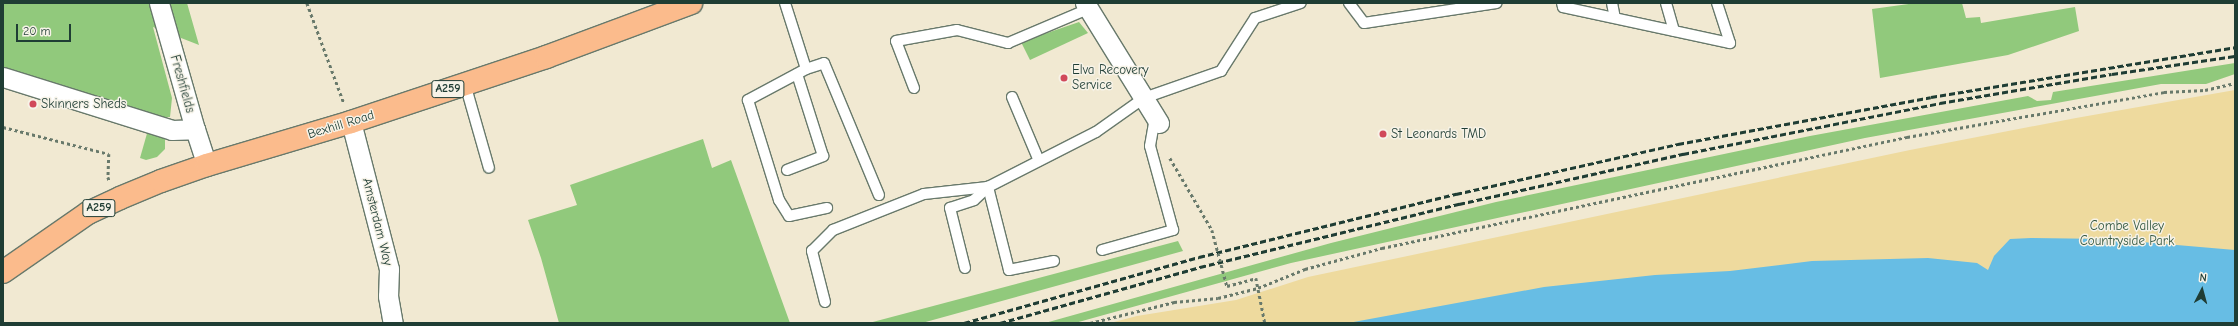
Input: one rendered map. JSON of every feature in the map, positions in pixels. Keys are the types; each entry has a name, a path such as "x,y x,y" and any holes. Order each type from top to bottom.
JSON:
{"highway":[{"name":"Bexhill Road","path":"3,272 88,213 120,198 207,165 351,122 546,57 691,3"}],"street":[{"name":"Freshfields","path":"159,3 195,130 207,165"},
{"path":"1087,6 1157,119"},
{"path":"3,77 172,130 195,130"},
{"name":"Amsterdam Way","path":"351,122 389,269 388,296 393,323"}],"lane":[{"path":"786,3 823,156 787,170"},
{"path":"965,268 950,208 974,200 988,187 1096,132 1144,98 1221,71 1255,18 1301,3"},
{"path":"1349,3 1364,23 1496,3"},
{"path":"1562,3 1563,7 1730,43 1718,3"},
{"path":"1612,3 1615,18"},
{"path":"1666,3 1674,31"},
{"path":"914,88 896,41 957,30 1008,43 1087,6"},
{"path":"827,208 789,216 779,200 748,100 802,72 824,63 879,195"},
{"path":"465,84 489,168"},
{"path":"1012,97 1039,161"},
{"path":"1102,250 1173,230 1150,146 1157,119"},
{"path":"988,187 1010,270 1054,261"},
{"path":"825,302 812,251 833,230 924,194 988,187"}],"path":[{"path":"307,3 351,122"},
{"path":"1090,323 1174,302 1218,298 1258,288 1305,269 1382,248 1892,140 2164,92 2205,90 2235,83"},
{"path":"3,127 109,154 108,177 120,198"},
{"path":"1176,170 1212,230 1227,286 1256,278 1265,323"}],"green space":[{"path":"3,3 187,3 199,45 153,27 172,98 170,117 152,117 3,70"},
{"path":"1916,3 1962,3 1966,18 1980,17 1981,23 2075,7 2079,31 2008,55 1880,78 1872,9"},
{"path":"1079,22 1088,33 1030,60 1021,42"},
{"path":"2235,63 2235,74 2206,84 2161,84 1865,138 1291,263 1075,323 1045,323 1331,243 1496,202 1810,136 2028,96 2037,101 2051,100 2053,92"},
{"path":"148,130 165,138 165,149 157,157 146,160 140,158"},
{"path":"703,139 712,168 731,160 790,323 559,323 541,258 528,220 577,205 570,185"},
{"path":"1178,241 1183,251 922,323 869,323"}],"sand":[{"name":"Combe Valley Countryside Park","path":"2235,90 2235,323 1110,323 1137,316 1236,300 1308,277 1910,150 2076,118"}],"water":[{"path":"2010,239 2107,239 2235,250 2235,323 1348,323 1544,287 1655,275 1730,271 1812,261 1928,258 1977,263 1988,270 1994,256"}],"railway":[{"path":"964,323 1199,257 1456,194 1678,144 1931,97 2235,47"},
{"path":"1000,323 1200,267 1459,204 1683,154 1940,103 2112,74 2235,56"}],"place":[{"name":"Elva Recovery Service","path":"1064,78"},
{"name":"Skinners Sheds","path":"33,104"},
{"name":"St Leonards TMD","path":"1383,134"}]}
